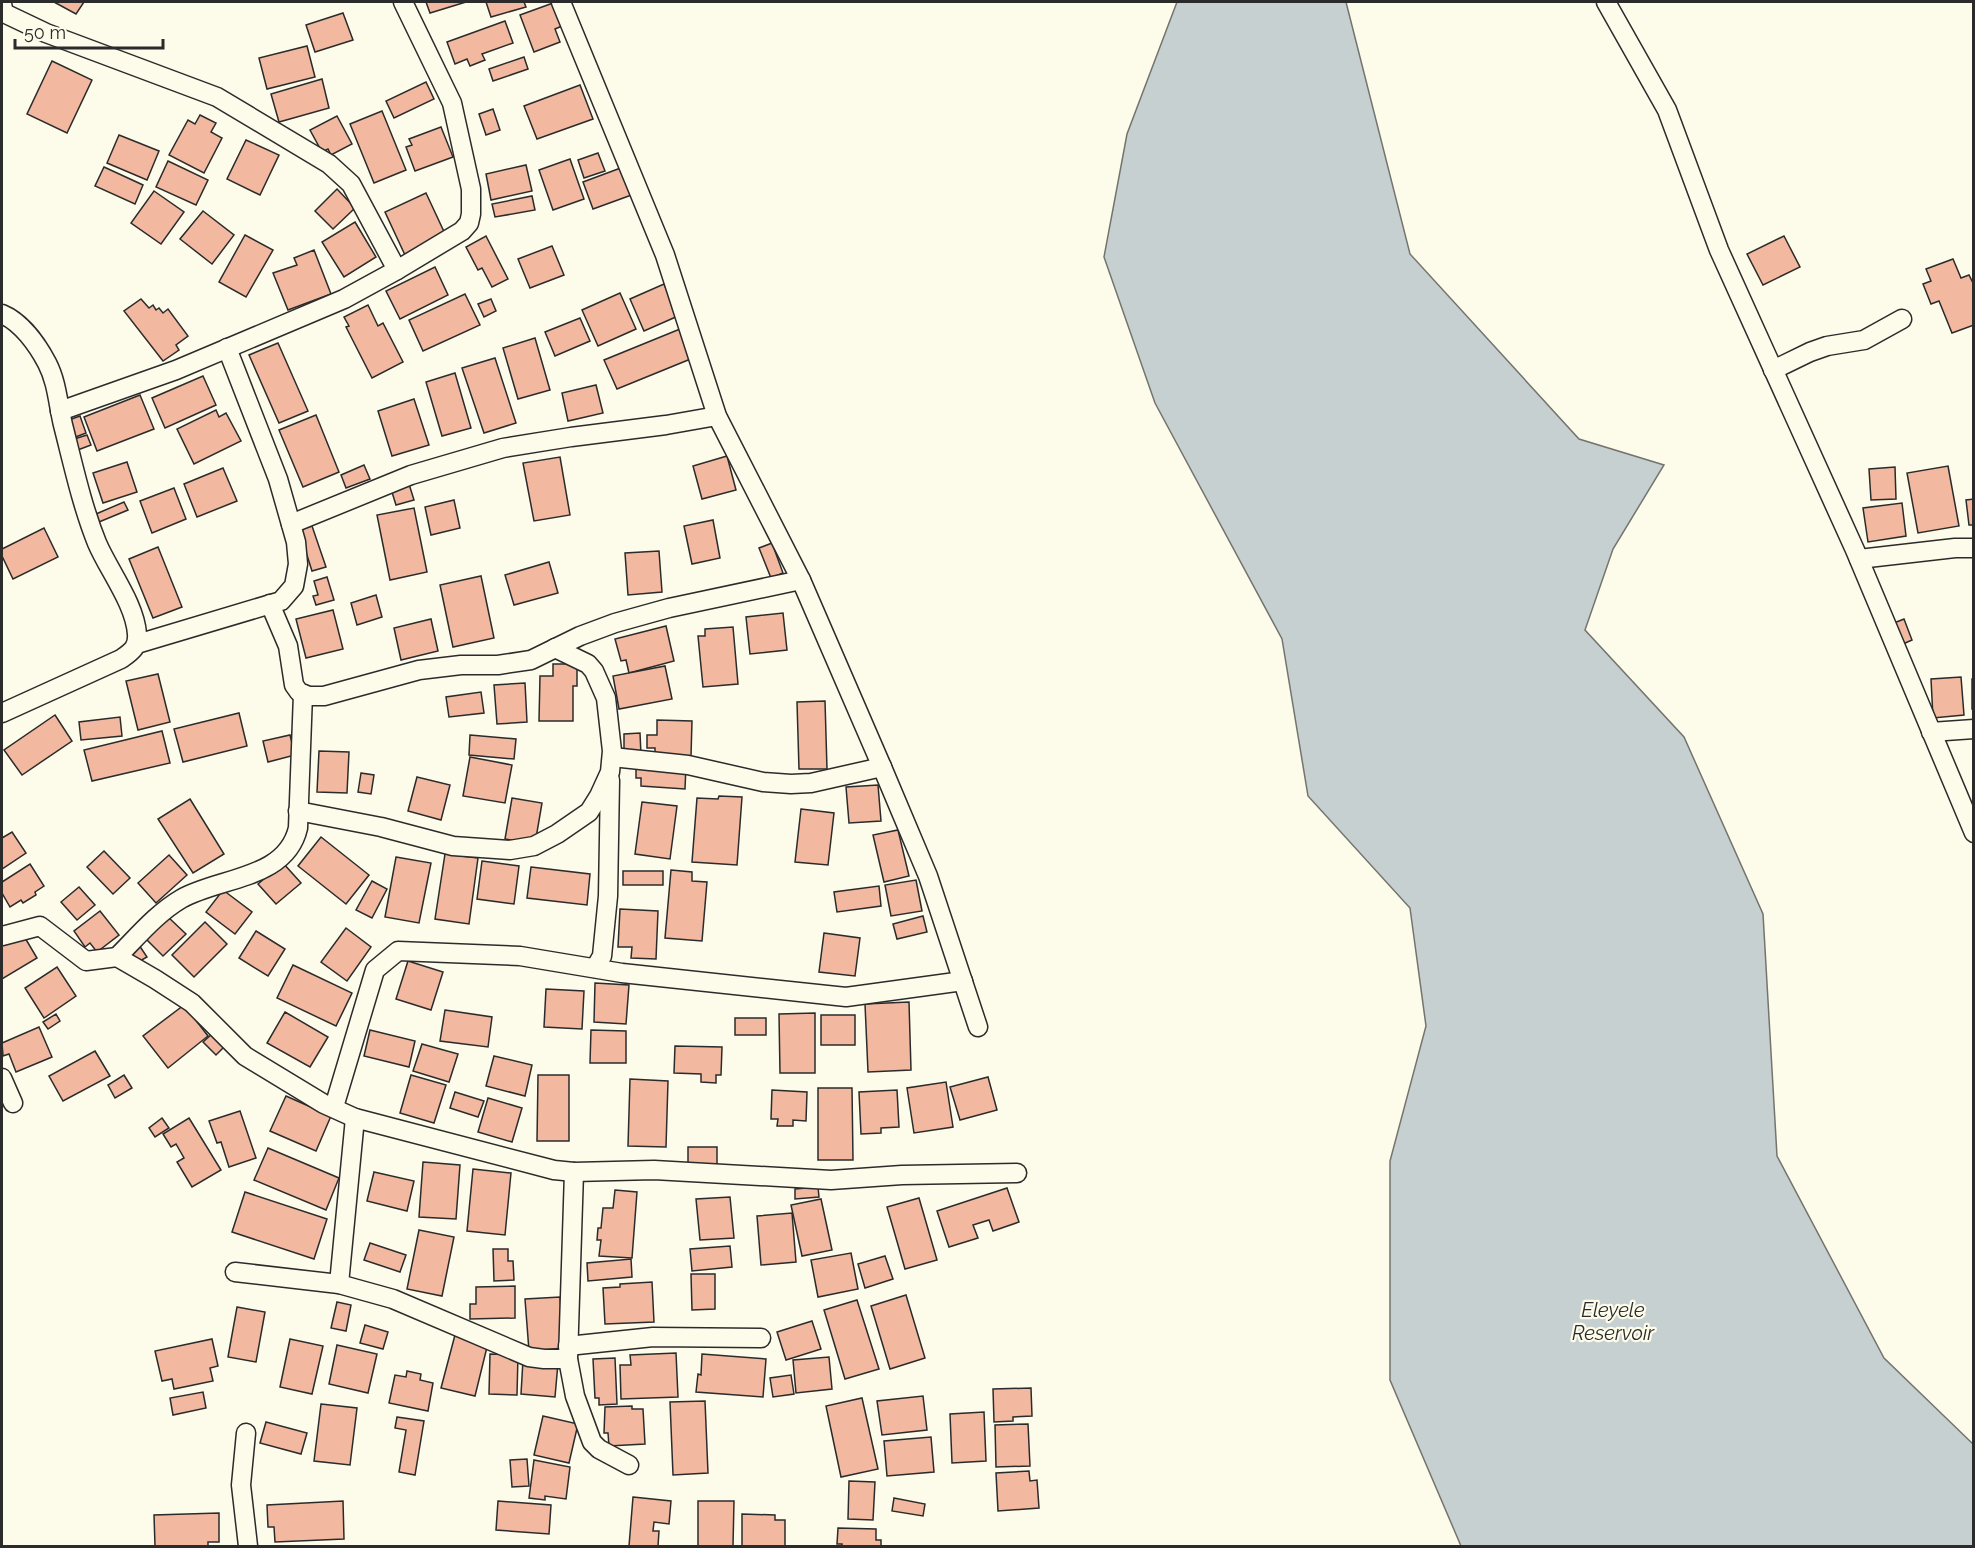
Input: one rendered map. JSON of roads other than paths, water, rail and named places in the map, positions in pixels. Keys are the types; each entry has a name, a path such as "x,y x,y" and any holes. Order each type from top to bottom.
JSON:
{"street":[{"path":"60,411 176,370 344,298 397,270 462,231 469,223 471,189 452,103 403,2"},
{"path":"561,2 665,255 717,416 801,580 882,766 928,876 978,1027"},
{"path":"1606,2 1667,110 1719,250 1859,559 1974,833"},
{"path":"2,4 3,13 46,33 217,97 329,164 351,184 397,270"},
{"path":"2,314 21,325 47,363 97,543 132,612 137,633 137,644 133,651 121,659 2,713"},
{"path":"1773,370 1827,346 1864,340 1902,319"},
{"path":"137,644 281,601 294,586 298,564 296,542 291,524 278,479 227,348"},
{"path":"291,524 411,475 503,448 666,426 717,416"},
{"path":"1859,559 1954,548 1974,548"},
{"path":"270,604 288,646 294,685 298,692 309,696 324,696 419,670 461,665 498,665 531,660 589,632 669,608 801,580"},
{"path":"555,648 588,664 594,670 606,698 611,764 608,896 602,956 595,968"},
{"path":"2,936 40,926 86,962 117,957 162,913 183,898 268,866 286,852 295,840 303,694"},
{"path":"1931,732 1974,729"},
{"path":"611,764 680,764 763,782 791,784 812,783 882,766"},
{"path":"298,811 381,827 453,846 510,850 534,846 557,834 589,812 599,796 611,764"},
{"path":"334,1107 375,970 398,951 520,956 724,985 846,998 963,981"},
{"path":"117,957 192,1003 245,1056 324,1104 356,1118 554,1170 574,1172 654,1170 831,1180 902,1174 1017,1173"},
{"path":"2,1078 13,1103"},
{"path":"339,1284 356,1118"},
{"path":"574,1172 568,1352 575,1396 592,1442 599,1449 629,1465"},
{"path":"235,1272 339,1284 393,1299 529,1357 544,1359 568,1352 653,1338 761,1338"},
{"path":"246,1434 241,1485 248,1546"}],"water":[{"name":"Eleyele Reservoir","path":"1177,2 1346,2 1410,254 1579,439 1664,465 1613,549 1585,630 1684,737 1763,914 1777,1156 1884,1358 1973,1444 1973,1546 1461,1546 1390,1380 1390,1161 1426,1026 1410,908 1308,796 1282,639 1155,403 1104,257 1127,134"}]}
